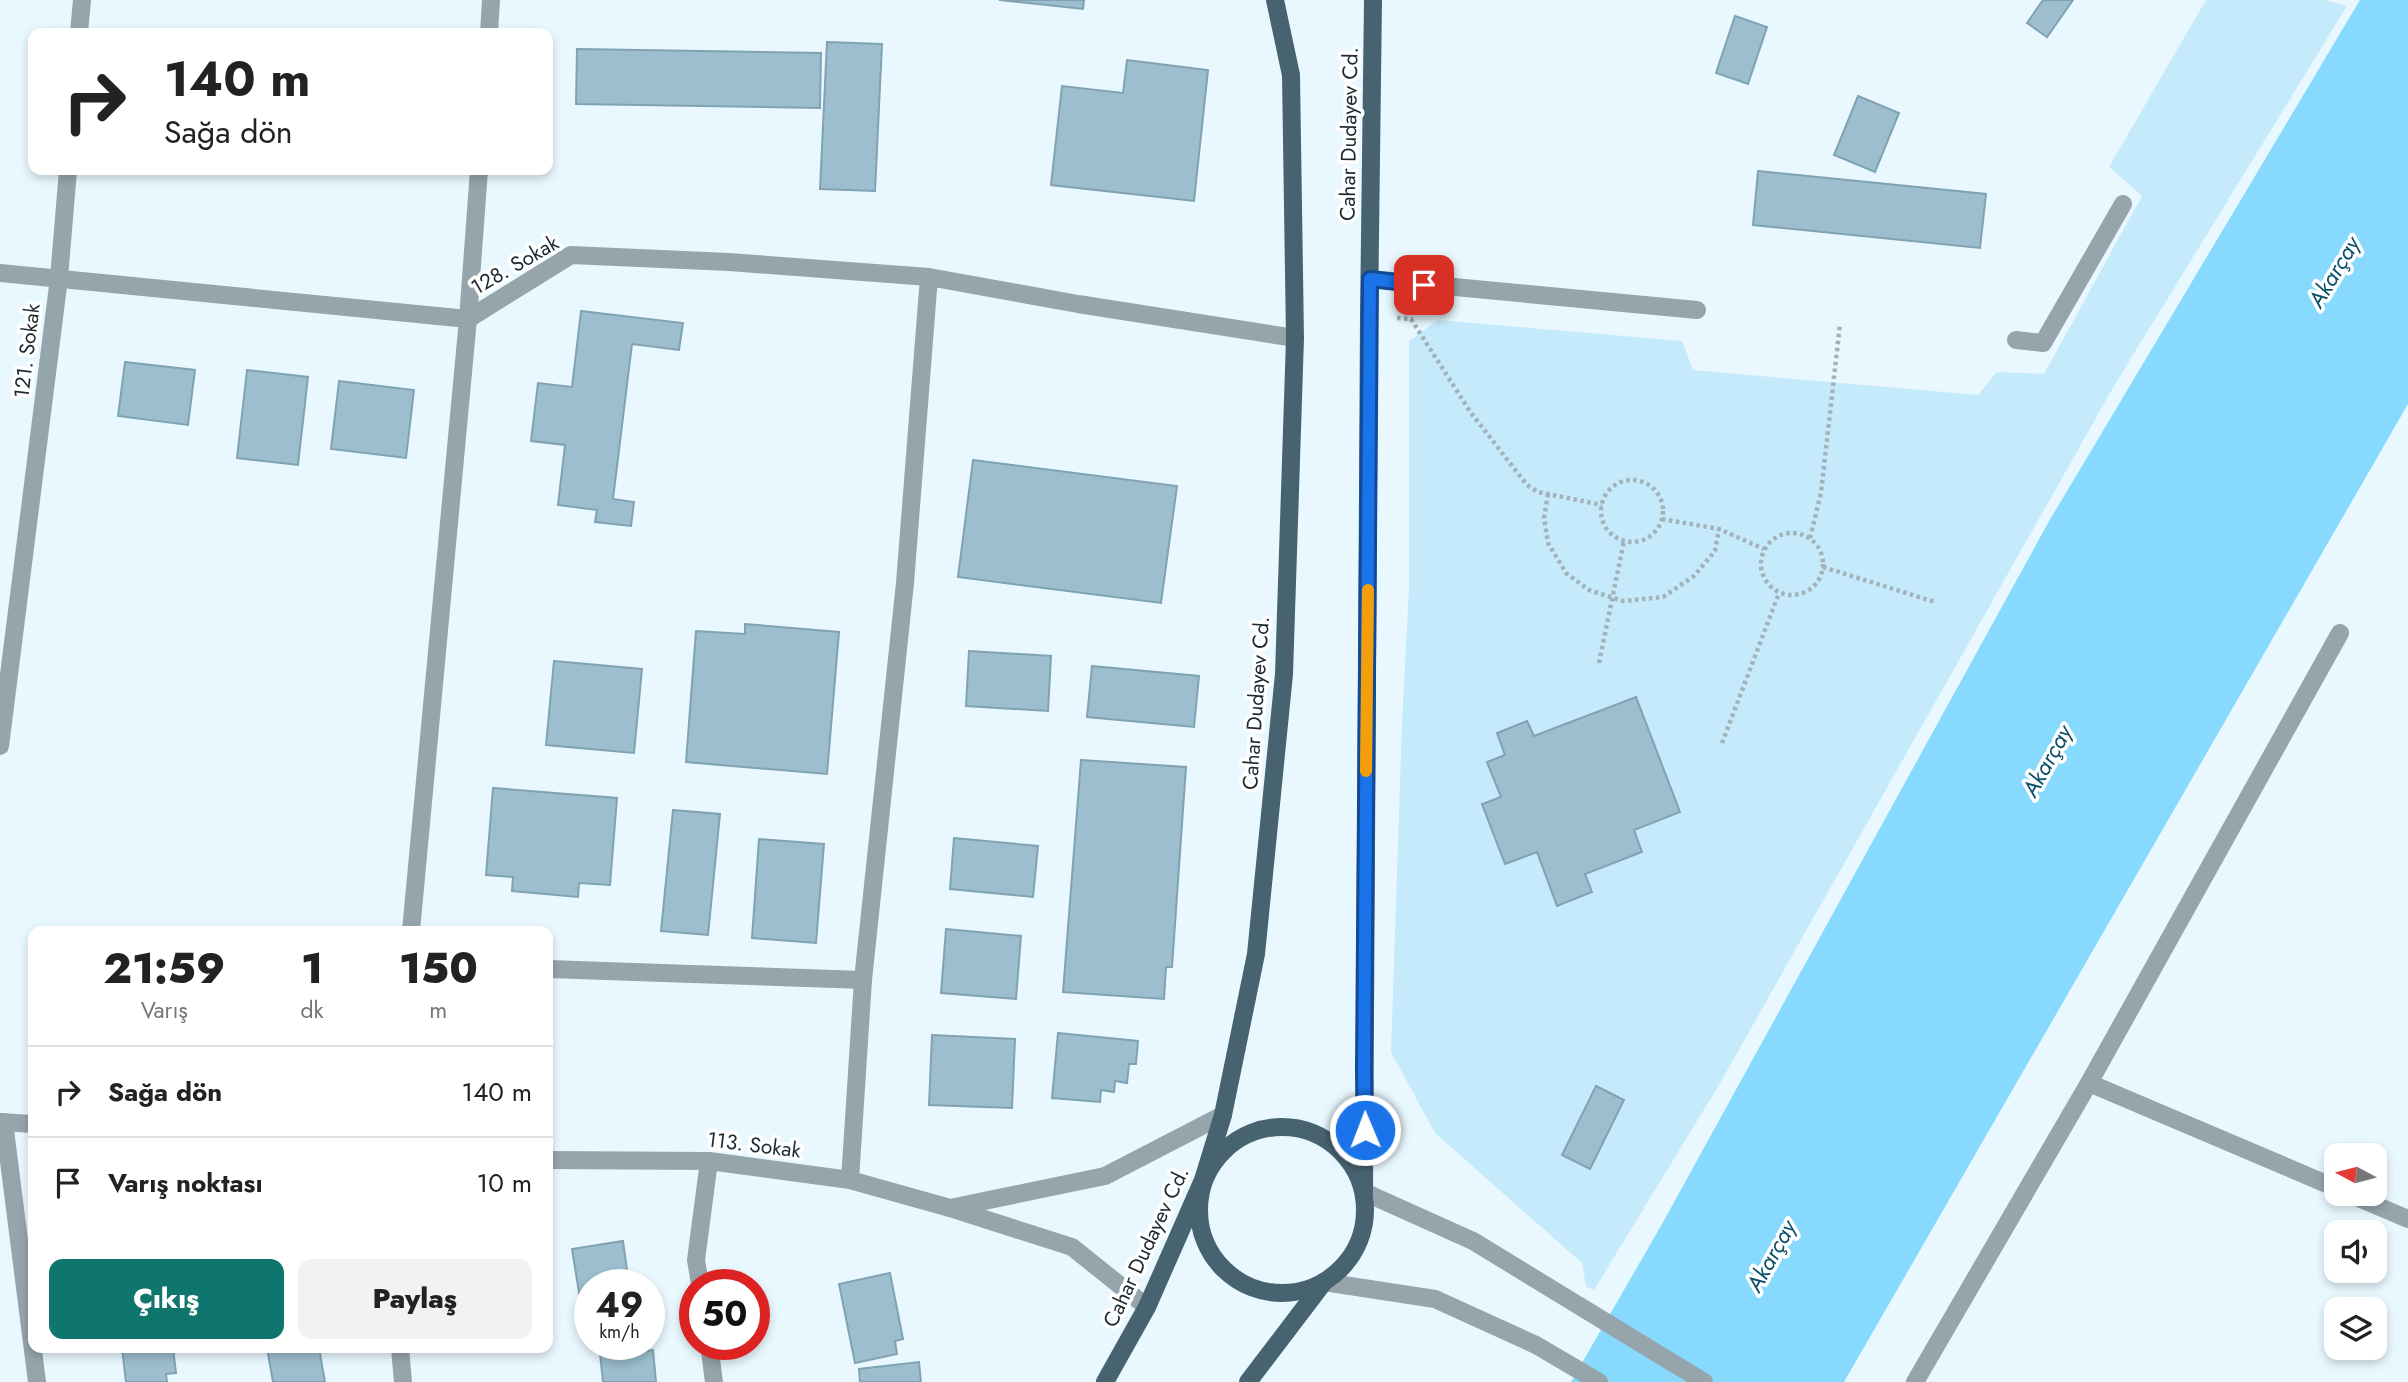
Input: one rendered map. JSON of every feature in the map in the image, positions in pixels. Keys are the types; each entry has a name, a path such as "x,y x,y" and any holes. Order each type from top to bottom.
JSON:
{"main road":[{"name":"Cahar Dudayev Cd.","path":"1105,1382 1147,1307 1203,1180 1223,1115 1256,954 1283,687 1295,338 1291,75 1275,0"},
{"name":"Cahar Dudayev Cd.","path":"1364,1192 1373,0"},
{"path":"1248,1382 1324,1282 1344,1266 1358,1244 1365,1220 1364,1192 1354,1167 1338,1147 1314,1132 1289,1126 1262,1128 1237,1139 1217,1157 1203,1180 1198,1205 1201,1231 1211,1255 1228,1274 1250,1287 1275,1293 1300,1292 1324,1282"}],"street":[{"path":"79,28 82,0"},
{"path":"489,28 491,0"},
{"name":"121. Sokak","path":"0,746 59,278 68,175"},
{"path":"411,926 468,319 479,175"},
{"path":"2016,340 2043,343 2123,204"},
{"name":"128. Sokak","path":"0,273 468,319 571,255 729,262 929,277 1295,338"},
{"path":"850,1180 863,980 905,583 929,277"},
{"path":"1370,279 1697,310"},
{"path":"1915,1382 2089,1083 2340,633"},
{"path":"553,969 863,980"},
{"path":"2089,1083 2324,1183"},
{"name":"113. Sokak","path":"950,1208 1105,1176 1223,1115"},
{"path":"28,1124 2,1122 28,1315"},
{"name":"113. Sokak","path":"553,1160 709,1161 850,1180 1072,1247 1147,1307"},
{"path":"698,1269 696,1260 709,1161"},
{"path":"1364,1192 1473,1241 1704,1382"},
{"path":"2377,1206 2408,1219"},
{"path":"1324,1282 1436,1299 1536,1345 1599,1382"},
{"path":"33,1353 37,1382"},
{"path":"400,1353 403,1382"},
{"path":"711,1360 714,1382"}],"path":[{"path":"1369,316 1411,319 1471,413 1527,485 1538,492 1602,505"},
{"path":"1810,538 1821,493 1840,324"},
{"path":"1623,481 1643,482 1658,494 1662,503 1662,519 1655,532 1647,539 1637,542 1624,541 1608,531 1603,522 1602,505 1607,492 1623,481"},
{"path":"1548,494 1544,518 1548,543 1566,573 1589,590 1623,601 1663,597 1694,576 1715,551 1719,529"},
{"path":"1662,519 1719,529 1764,549"},
{"path":"1789,532 1810,538 1822,554 1822,575 1809,591 1789,595 1779,593 1764,579 1761,559 1764,549 1771,541 1789,532"},
{"path":"1599,663 1624,541"},
{"path":"1823,567 1935,602"},
{"path":"1722,743 1779,593"}],"shaded area":[{"path":"2206,0 2325,0 2347,6 2114,386 1719,1085 1594,1290 1586,1287 1582,1263 1435,1133 1391,1052 1409,588 1409,341 1438,320 1682,341 1693,370 1978,395 1997,372 2044,374 2142,196 2109,167"}],"water":[{"name":"Akarçay","path":"2360,0 2408,0 2408,404 1844,1382 1571,1382 1662,1224 2048,523"}],"building":[{"path":"999,0 1084,0 1083,9"},
{"path":"2043,0 2073,0 2047,37 2027,23"},
{"path":"1735,16 1767,27 1748,84 1716,73"},
{"path":"827,42 882,44 875,191 820,189"},
{"path":"577,49 821,53 820,108 576,104"},
{"path":"1127,60 1208,70 1194,201 1051,185 1062,86 1123,93"},
{"path":"1858,96 1899,113 1875,172 1834,155"},
{"path":"1758,171 1986,194 1980,248 1753,225"},
{"path":"581,311 683,323 679,350 632,344 613,499 634,502 631,526 595,522 597,510 558,505 565,445 531,441 538,383 572,387"},
{"path":"125,362 195,370 188,425 118,416"},
{"path":"247,370 308,377 298,465 237,458"},
{"path":"339,381 414,390 406,458 331,449"},
{"path":"973,460 1177,486 1161,603 958,577"},
{"path":"745,624 839,632 827,774 686,762 696,631 745,634"},
{"path":"969,651 1051,656 1048,711 966,706"},
{"path":"554,661 642,669 634,753 546,745"},
{"path":"1092,666 1199,676 1194,727 1087,717"},
{"path":"1636,697 1680,812 1634,830 1642,852 1585,874 1592,892 1557,906 1537,852 1505,864 1482,804 1501,797 1487,762 1505,755 1497,733 1527,721 1534,736"},
{"path":"1081,760 1186,767 1172,967 1166,967 1164,999 1063,992"},
{"path":"493,788 617,798 610,885 579,883 578,897 512,891 513,877 486,875"},
{"path":"673,810 720,814 708,935 661,931"},
{"path":"954,838 1038,846 1033,897 950,889"},
{"path":"759,839 824,844 816,943 752,938"},
{"path":"946,929 1021,936 1016,999 941,993"},
{"path":"1058,1033 1138,1041 1136,1064 1129,1064 1127,1083 1115,1081 1114,1092 1101,1090 1100,1102 1052,1098"},
{"path":"932,1035 1015,1039 1012,1108 929,1105"},
{"path":"1596,1086 1624,1100 1590,1169 1562,1155"},
{"path":"623,1241 627,1269 575,1269 572,1249"},
{"path":"890,1273 903,1339 895,1341 897,1354 855,1363 839,1284"},
{"path":"123,1353 174,1353 176,1373 166,1374 167,1382 126,1382"},
{"path":"268,1353 320,1353 325,1382 273,1382"},
{"path":"601,1360 654,1360 656,1382 603,1382"},
{"path":"919,1362 921,1382 860,1382 859,1369"}],"slow traffic":[{"path":"1366,771 1368,590"}],"route":[{"path":"1365,1130 1370,279 1424,285"}]}
